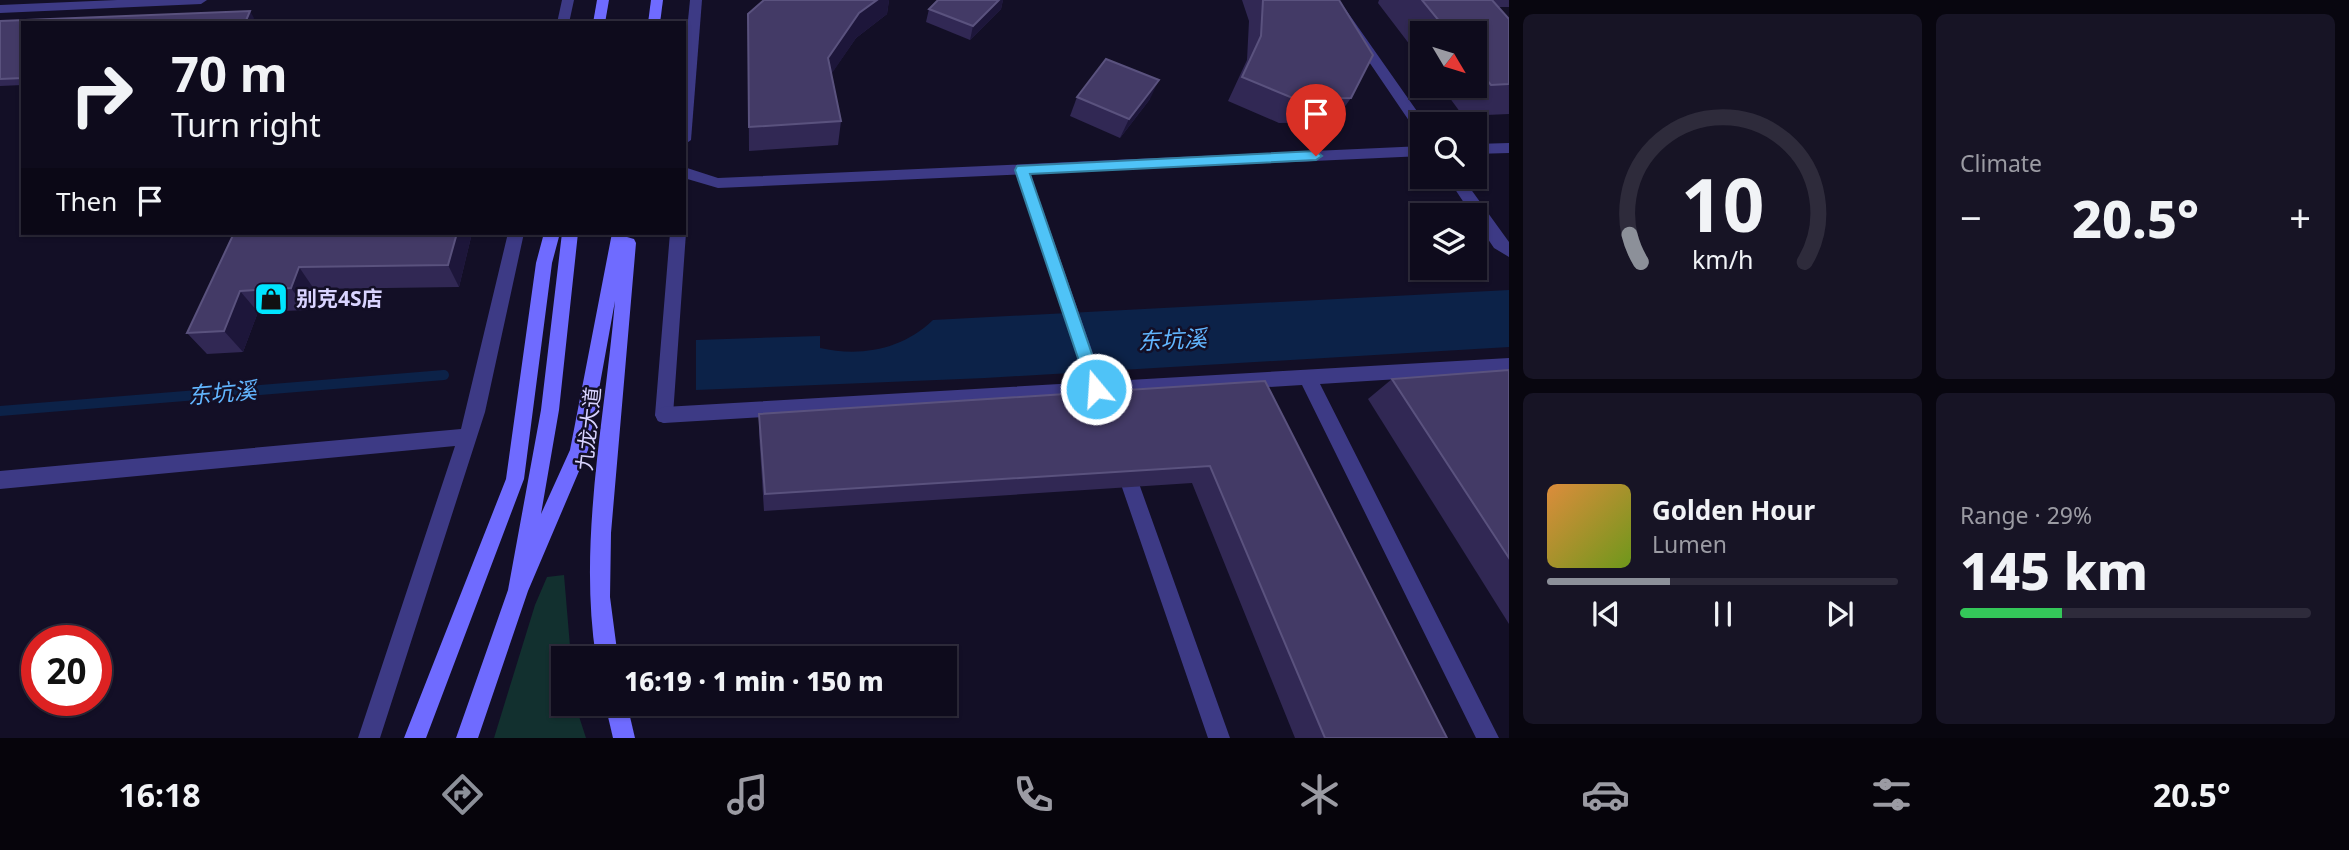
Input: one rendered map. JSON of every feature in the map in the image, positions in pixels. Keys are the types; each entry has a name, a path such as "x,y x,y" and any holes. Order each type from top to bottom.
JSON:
{"main road":[{"path":"600,21 603,0"},
{"path":"654,21 657,0"},
{"path":"415,738 515,479 544,262 551,235"},
{"path":"518,590 550,410 570,235"},
{"path":"467,738 518,590 579,450 620,235"},
{"name":"九龙大道","path":"604,646 601,630 601,519 629,235"},
{"path":"619,716 624,738"}],"street":[{"path":"0,9 201,0"},
{"path":"563,21 568,0"},
{"path":"686,117 696,0"},
{"path":"1333,0 1410,112"},
{"path":"1487,149 1509,148"},
{"path":"686,173 718,183 1410,151"},
{"path":"1022,170 1219,738"},
{"path":"1462,189 1500,244 1509,250"},
{"path":"369,738 476,412 516,235"},
{"path":"678,235 664,415 1509,365"},
{"path":"1307,376 1488,738"},
{"path":"0,480 467,437"}],"green space":[{"path":"564,575 570,646 551,646 551,716 579,716 586,738 494,738 535,605 547,577"}],"water":[{"path":"1509,290 1509,347 985,378 696,390 696,340 820,336 820,348 850,352 880,349 894,344 921,330 933,320"}],"building":[{"path":"764,0 877,0 859,13 828,58 841,121 749,127 748,14"},
{"path":"938,0 999,0 973,26 929,9"},
{"path":"1263,0 1339,0 1373,55 1351,98 1295,99 1242,77 1261,36"},
{"path":"1422,0 1492,0 1509,19 1509,84 1491,85 1488,81 1488,21 1439,21"},
{"path":"250,11 246,21 21,21 21,78 0,79 0,21"},
{"path":"1106,59 1159,80 1129,119 1077,97"},
{"path":"233,235 456,235 448,265 299,267 291,288 240,291 224,331 187,333"},
{"path":"1509,370 1509,558 1392,379"},
{"path":"1265,381 1447,738 1325,738 1210,466 765,494 759,414"}],"waterway":[{"name":"东坑溪","path":"0,411 444,375"}],"place":[{"name":"别克4S店","path":"271,299"}],"route":[{"path":"1096,389 1022,170 1316,156"}]}
